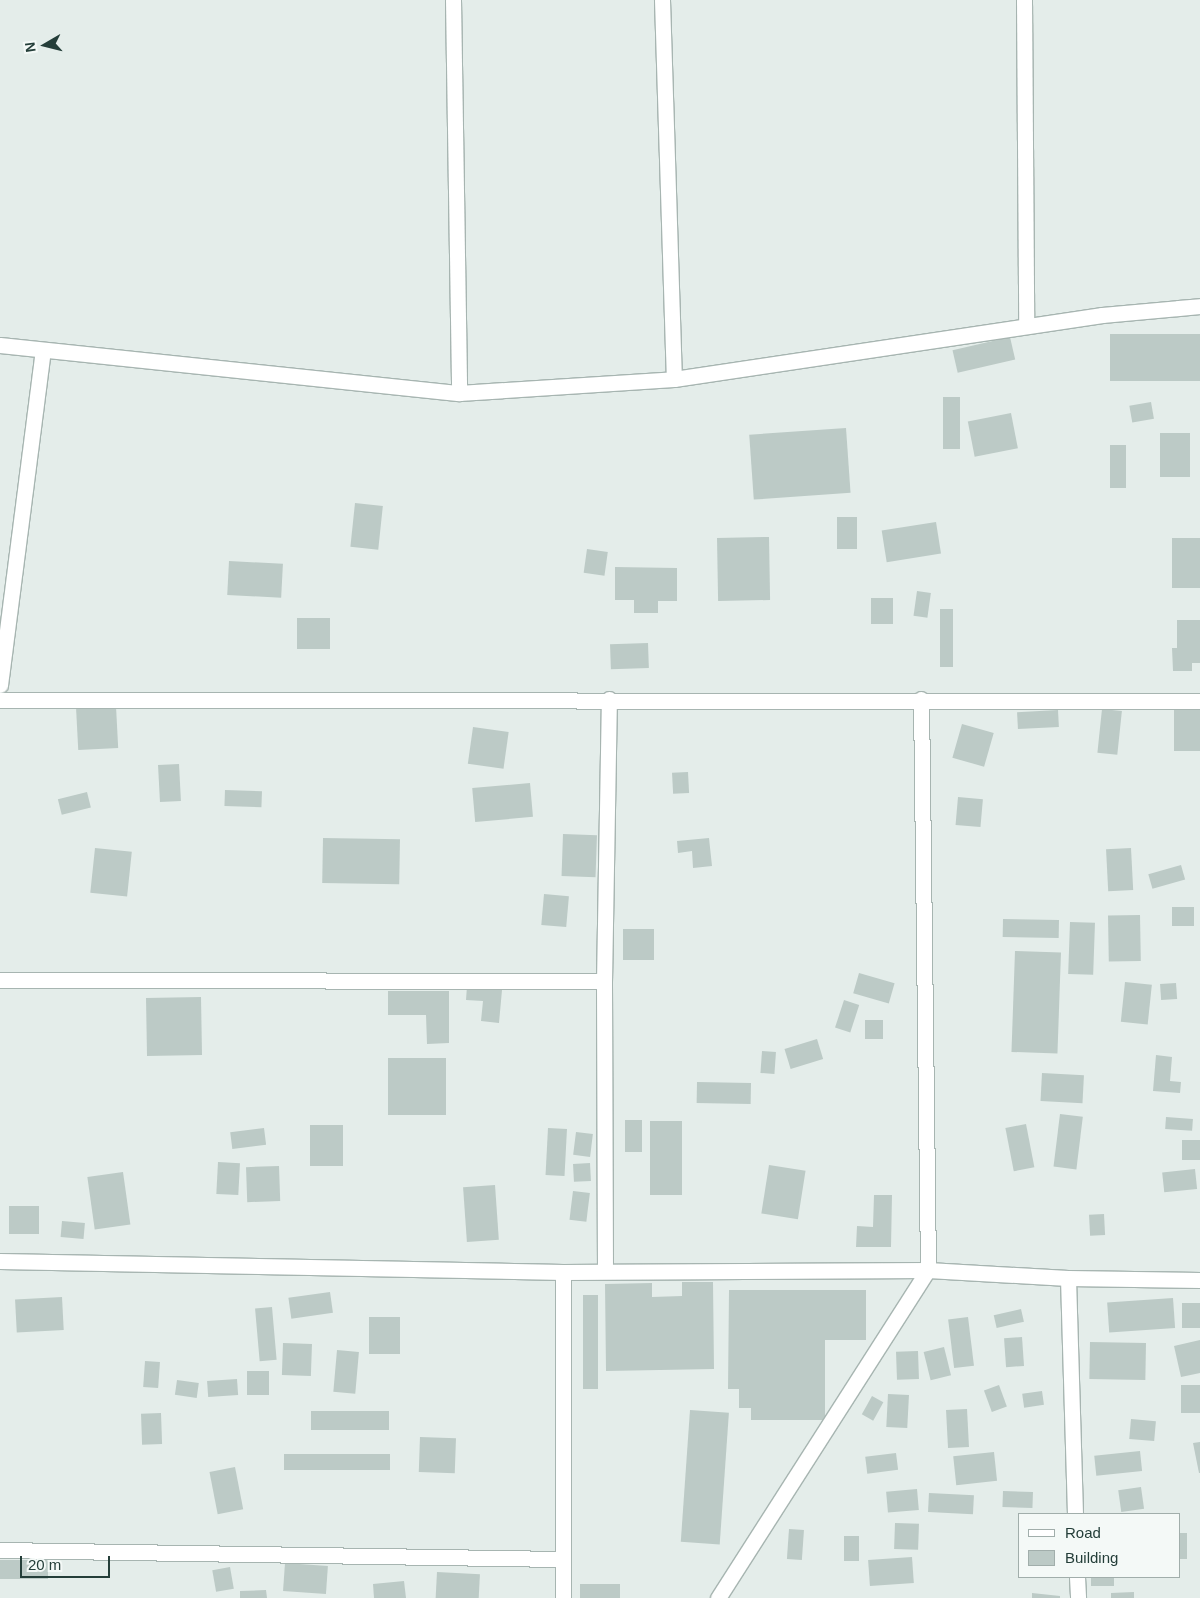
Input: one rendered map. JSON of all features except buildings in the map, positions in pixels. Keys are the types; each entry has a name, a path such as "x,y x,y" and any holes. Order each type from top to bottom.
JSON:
{"street":[{"path":"453,0 459,393"},
{"path":"662,0 674,379"},
{"path":"1024,0 1026,326"},
{"path":"0,346 459,393 674,379 1026,326 1200,306"},
{"path":"0,686 43,351"},
{"path":"605,1271 604,981 609,699"},
{"path":"718,1598 928,1270 920,699"},
{"path":"0,700 920,699 1200,701"},
{"path":"0,980 604,981"},
{"path":"0,1261 563,1272 928,1270 1068,1278 1200,1280"},
{"path":"563,1272 563,1598"},
{"path":"1068,1278 1075,1513"},
{"path":"0,1550 563,1559"},
{"path":"1077,1578 1078,1598"}]}
